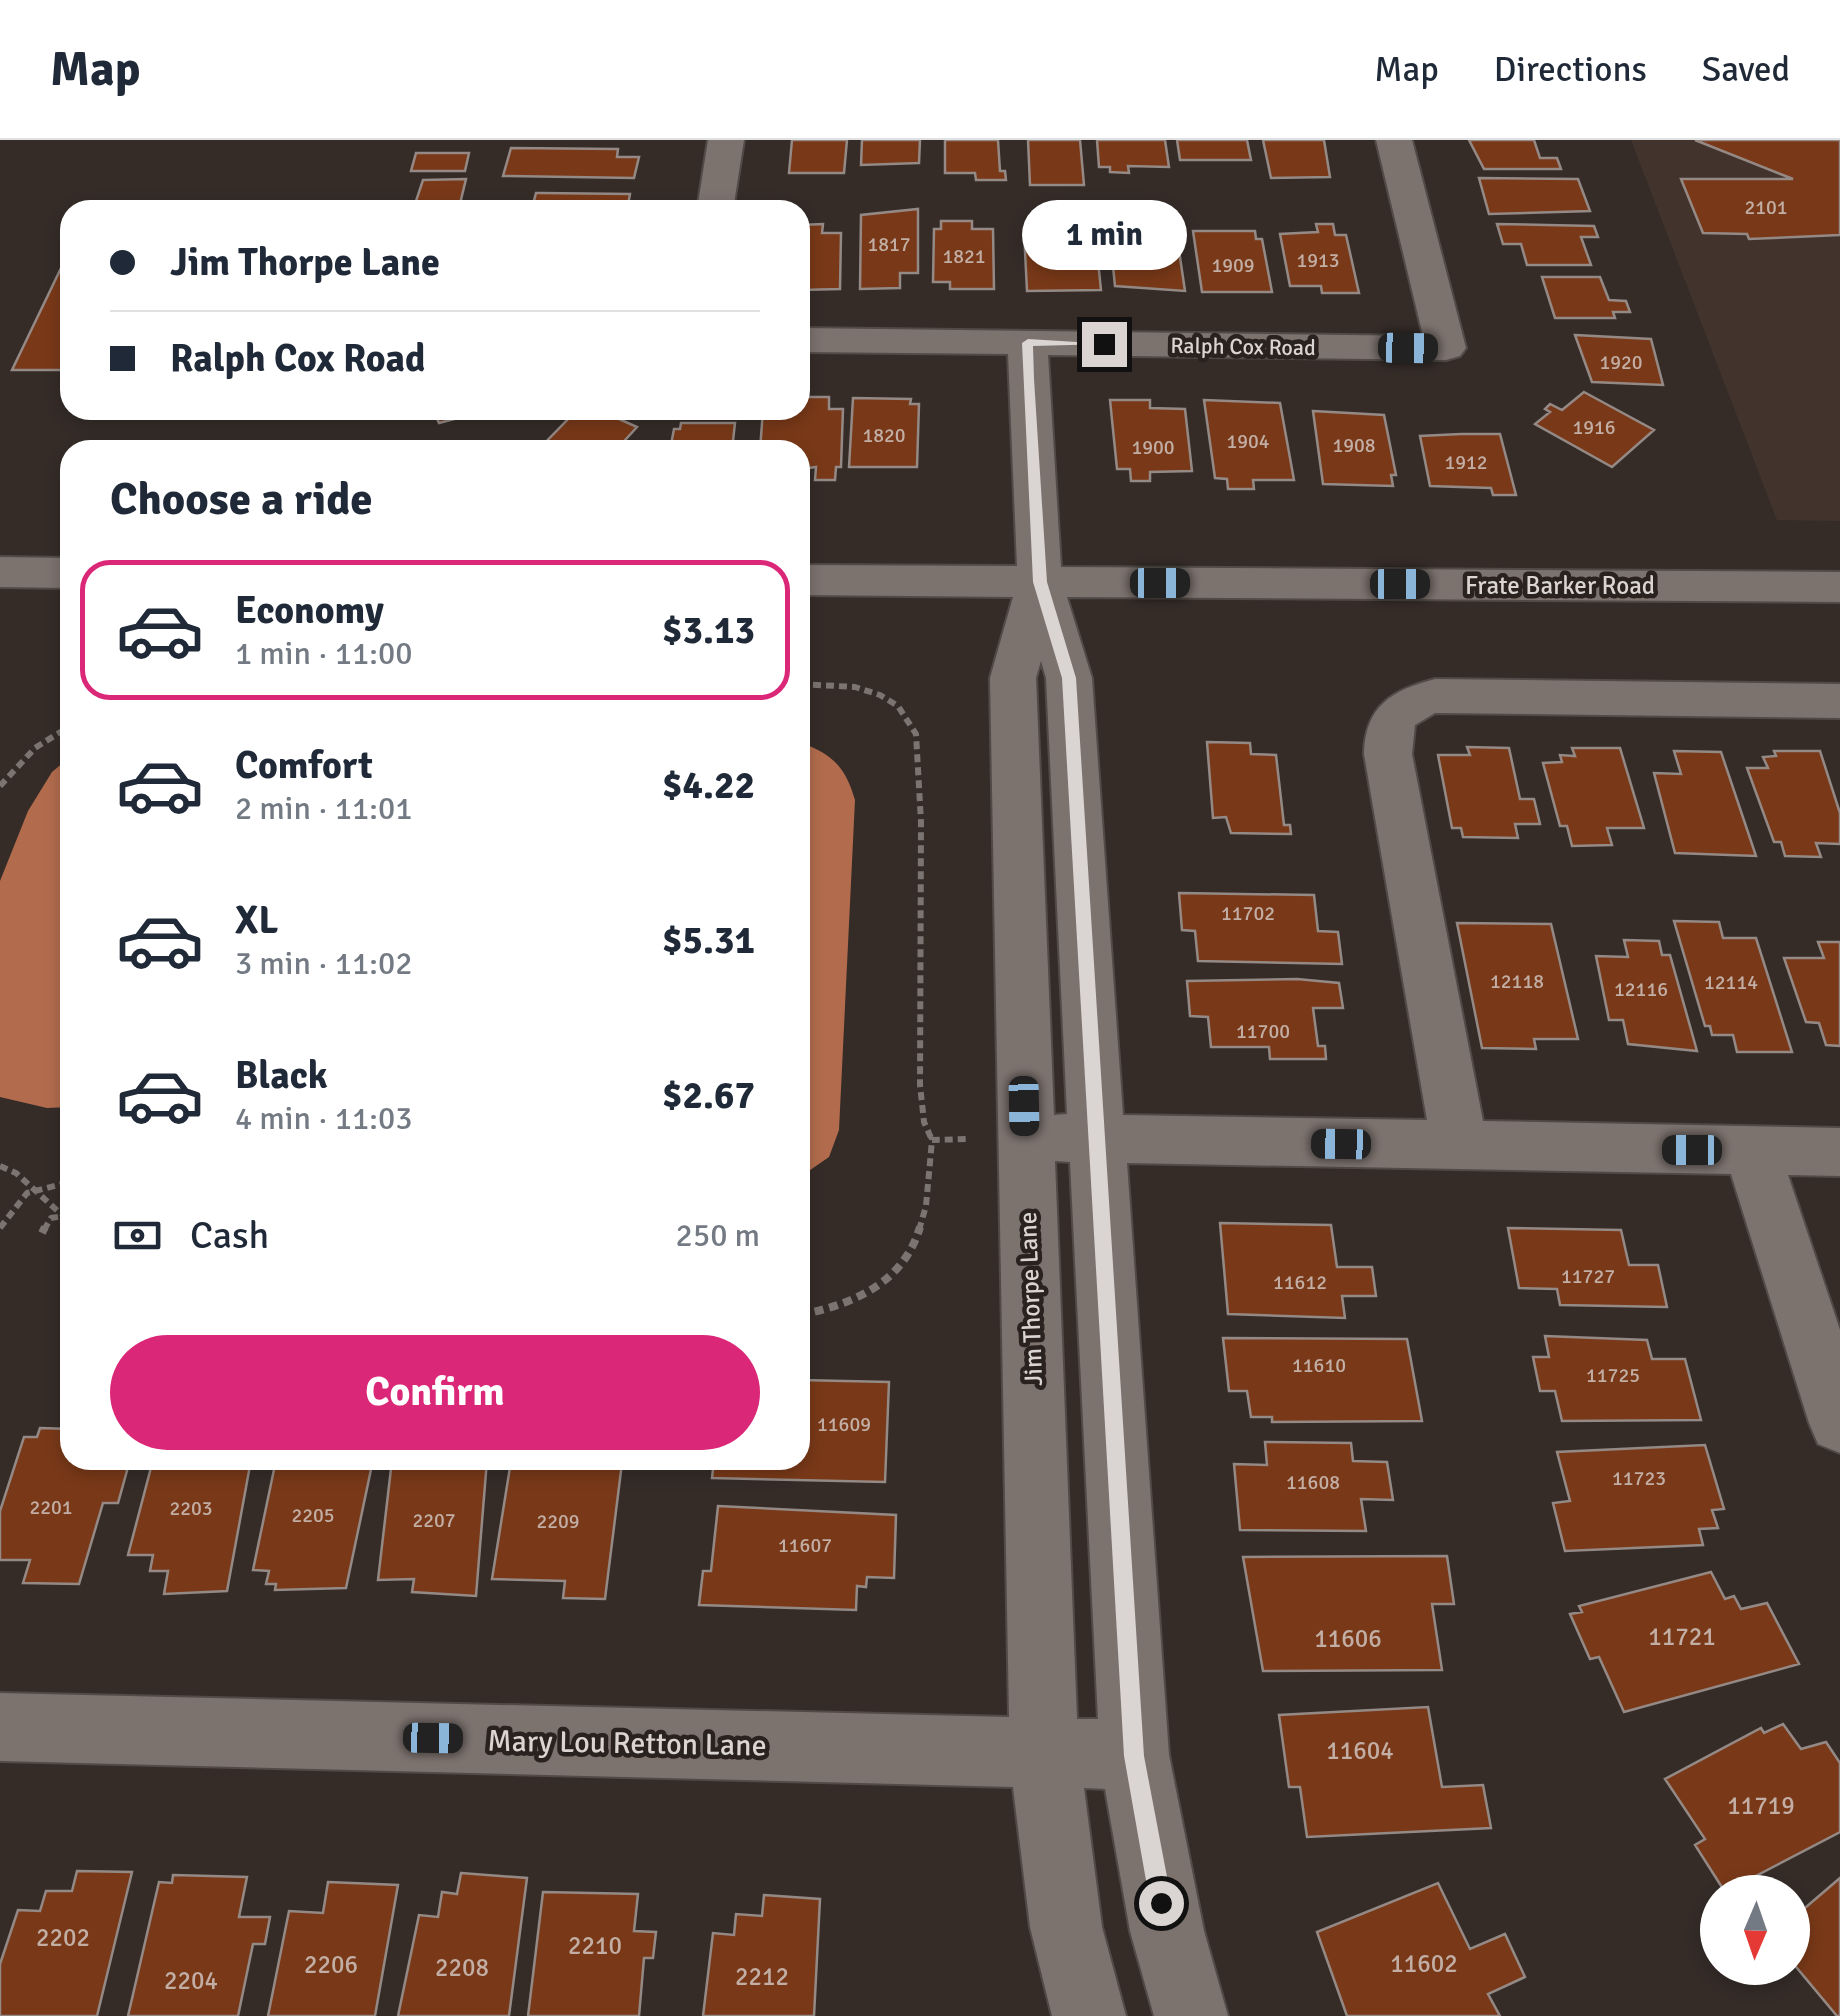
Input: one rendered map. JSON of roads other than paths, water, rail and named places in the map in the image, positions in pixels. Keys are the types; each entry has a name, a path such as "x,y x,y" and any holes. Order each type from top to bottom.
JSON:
{"street":[{"path":"717,200 726,140"},
{"name":"Ralph Cox Road","path":"810,340 1446,348 1394,140"},
{"name":"Jim Thorpe Lane","path":"1028,343 1040,582 1069,678 1134,1756 1167,1931 1192,2016"},
{"path":"0,572 60,572"},
{"name":"Frate Barker Road","path":"810,580 1840,587"},
{"name":"Jim Thorpe Lane","path":"1040,582 1013,678 1044,1752 1066,1927 1089,2016"},
{"path":"1460,1147 1388,754 1387,732 1394,712 1410,701 1435,696 1840,702"},
{"path":"1024,1138 1840,1152"},
{"path":"1752,1151 1840,1423"},
{"name":"Mary Lou Retton Lane","path":"0,1727 1134,1756"}]}
